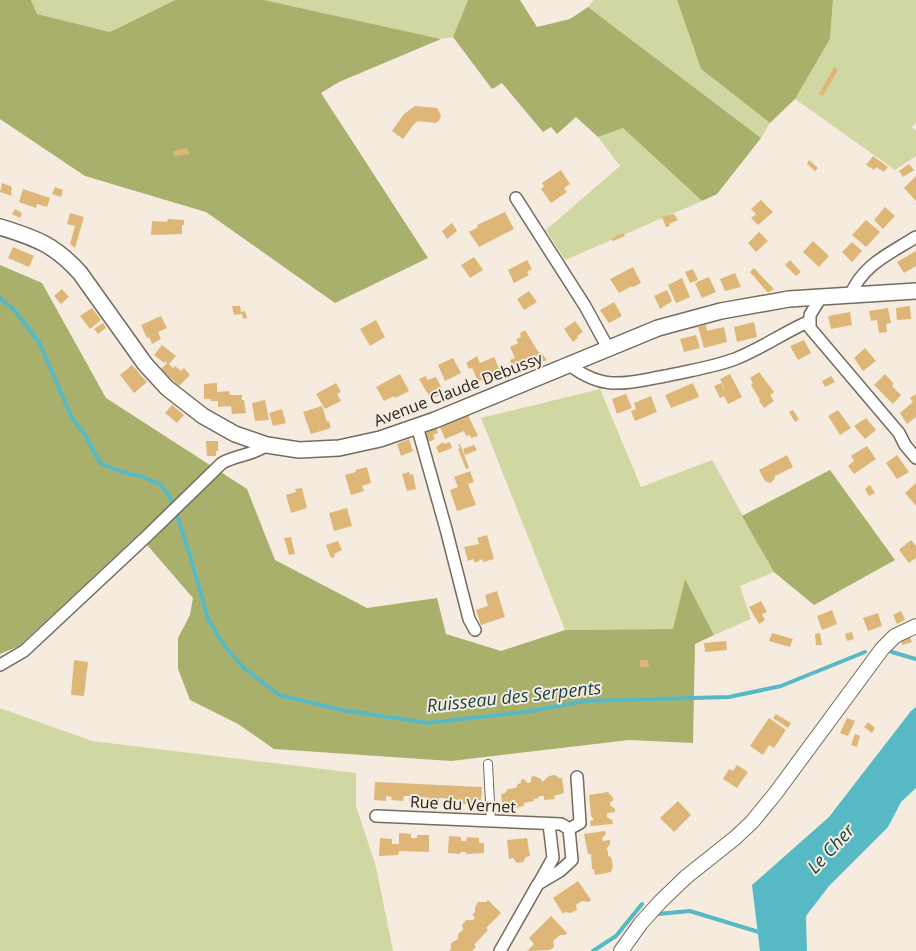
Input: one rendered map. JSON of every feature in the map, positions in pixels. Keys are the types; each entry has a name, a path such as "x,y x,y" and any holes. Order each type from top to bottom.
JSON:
{"main road":[{"name":"Avenue Claude Debussy","path":"0,228 32,237 52,247 71,263 145,364 167,388 203,416 235,434 267,445 299,450 339,448 380,439 417,426 658,328 721,311 789,299 916,291"}],"street":[{"path":"516,198 585,306 608,348"},
{"path":"850,296 855,283 862,273 916,237"},
{"path":"821,297 810,315 810,328 899,433 905,445 916,458"},
{"path":"568,364 582,375 612,383 634,382 709,367 736,359 790,330 810,322"},
{"path":"417,426 469,620 475,630"},
{"path":"0,665 24,651 222,463 260,450 267,445"},
{"path":"622,951 641,923 660,902 686,877 752,822 775,794 882,649 895,636 916,626"},
{"path":"488,764 491,822"},
{"path":"538,884 560,871 572,860 569,829 580,823 577,776"},
{"name":"Rue du Vernet","path":"376,816 561,824 569,829"},
{"path":"500,951 553,858 549,824"}],"green space":[{"path":"0,0 31,0 37,14 110,32 175,0 264,0 441,39 339,82 321,93 428,258 335,303 206,212 85,176 0,119"},
{"path":"31,0 175,0 110,32 37,14"},
{"path":"264,0 468,0 453,37 441,39"},
{"path":"468,0 520,0 537,27 570,19 588,7 761,138 717,194 702,201 623,128 598,137 576,117 557,134 551,127 543,132 502,83 492,89 453,37"},
{"path":"594,0 677,0 701,69 770,123 761,138 588,7"},
{"path":"677,0 833,0 830,39 795,99 770,123 701,69"},
{"path":"833,0 916,0 916,123 912,127 916,131 916,156 895,170 795,99 830,39"},
{"path":"623,128 702,201 565,260 546,230 620,166 598,137"},
{"path":"0,265 42,283 106,398 247,489 275,560 367,608 437,598 446,634 501,651 565,630 673,629 685,579 714,635 695,644 693,743 629,740 451,761 274,749 238,724 190,700 178,669 178,638 190,615 193,598 137,536 19,646 0,654"},
{"path":"600,389 641,487 712,460 774,572 740,586 751,619 714,635 685,580 673,629 565,630 481,418"},
{"path":"830,470 895,560 814,605 774,572 742,516"},
{"path":"0,708 92,741 356,773 356,806 376,867 393,951 0,951"}],"water":[{"name":"Le Cher","path":"916,707 916,788 901,802 888,827 829,886 806,916 807,951 760,951 752,885 829,817"}],"building":[{"path":"834,67 838,70 823,96 819,94"},
{"path":"415,106 437,108 441,116 439,121 435,123 418,121 403,139 392,131 404,114"},
{"path":"187,148 190,154 174,156 173,151"},
{"path":"873,156 888,167 884,172 876,167 874,170 866,165"},
{"path":"809,160 818,168 815,171 807,164"},
{"path":"909,164 914,170 903,177 899,171"},
{"path":"561,170 570,184 564,188 567,192 551,203 541,189 544,186 542,183"},
{"path":"916,176 916,201 904,188"},
{"path":"2,183 12,187 12,196 0,192"},
{"path":"55,187 63,190 61,197 52,194"},
{"path":"23,189 50,198 47,207 37,204 36,208 19,202"},
{"path":"761,200 773,212 758,225 751,218 756,214 751,209"},
{"path":"885,207 895,216 883,229 874,220"},
{"path":"15,209 22,213 20,218 12,214"},
{"path":"505,212 514,229 479,247 469,232 478,227 477,225"},
{"path":"70,213 84,217 75,248 70,244 75,226 67,224"},
{"path":"674,214 678,220 666,227 662,217"},
{"path":"168,219 184,220 182,234 151,235 152,221 167,222"},
{"path":"866,220 880,232 866,247 852,235"},
{"path":"452,223 457,231 447,239 442,231"},
{"path":"759,232 768,241 756,252 748,243"},
{"path":"623,233 625,236 613,241 612,238"},
{"path":"813,241 829,256 819,267 803,252"},
{"path":"852,242 862,251 852,262 842,252"},
{"path":"13,247 34,256 29,267 8,258"},
{"path":"916,251 916,266 904,273 897,262"},
{"path":"474,257 483,270 470,278 461,265"},
{"path":"527,260 532,269 527,272 529,275 514,283 508,270"},
{"path":"790,260 801,272 796,276 785,265"},
{"path":"633,267 641,283 619,293 610,279"},
{"path":"754,268 774,289 768,293 750,272"},
{"path":"693,269 698,280 690,283 685,272"},
{"path":"735,273 741,287 725,291 720,279"},
{"path":"709,277 716,292 702,298 695,283"},
{"path":"682,278 690,297 676,303 668,285"},
{"path":"62,289 69,297 61,304 54,296"},
{"path":"667,290 672,301 660,309 654,296"},
{"path":"529,291 537,302 524,310 517,299"},
{"path":"614,302 622,316 609,323 600,310"},
{"path":"232,306 240,306 241,312 245,311 247,318 243,319 242,314 234,315"},
{"path":"910,306 911,319 897,320 896,308"},
{"path":"92,308 101,320 90,329 80,316"},
{"path":"888,308 891,323 886,324 887,332 879,333 877,320 871,321 869,311"},
{"path":"850,312 852,325 831,329 828,316"},
{"path":"161,316 167,328 158,332 161,339 152,344 141,325"},
{"path":"376,320 385,337 370,346 360,329"},
{"path":"575,321 583,332 573,342 564,329"},
{"path":"754,322 757,337 737,342 734,327"},
{"path":"103,323 106,328 98,334 94,329"},
{"path":"706,325 707,331 724,327 727,342 704,348 698,327"},
{"path":"525,330 539,353 541,352 547,360 541,362 538,355 512,365 510,360 515,358 510,347 518,343 516,339 521,337 520,333"},
{"path":"696,335 700,348 684,352 680,339"},
{"path":"804,340 811,353 798,360 790,346"},
{"path":"162,345 176,356 169,364 181,371 184,368 190,375 179,386 161,369 167,363 165,361 164,363 154,355"},
{"path":"865,348 876,361 863,371 854,358"},
{"path":"477,356 480,363 494,357 504,379 499,381 495,374 485,378 486,381 483,383 482,380 478,381 472,368 469,369 466,363"},
{"path":"453,358 461,373 445,381 438,365"},
{"path":"132,365 147,382 134,393 120,375"},
{"path":"759,372 774,392 770,395 774,401 764,408 751,385 753,383 750,378"},
{"path":"400,374 409,391 384,401 376,387"},
{"path":"730,374 742,397 728,404 724,396 720,398 714,386 721,383 727,394 720,379"},
{"path":"885,374 894,384 892,386 901,395 893,404 874,385"},
{"path":"426,376 427,380 436,377 444,393 431,399 419,379"},
{"path":"831,376 835,382 825,387 822,381"},
{"path":"217,383 217,392 229,391 230,395 242,395 246,413 232,414 231,406 218,407 218,401 204,399 204,384"},
{"path":"336,383 341,392 337,394 341,401 325,409 316,394"},
{"path":"693,383 699,397 671,408 665,395"},
{"path":"626,394 632,408 617,414 612,399"},
{"path":"916,394 916,417 907,424 900,413 913,402 910,398"},
{"path":"651,396 657,412 635,421 631,411 636,409 634,403"},
{"path":"265,400 269,420 255,421 252,403"},
{"path":"172,405 184,415 177,423 165,413"},
{"path":"322,406 331,428 311,434 303,412"},
{"path":"282,409 286,423 273,426 269,413"},
{"path":"793,410 799,419 795,422 789,412"},
{"path":"838,410 851,428 840,435 828,416"},
{"path":"468,415 478,436 471,438 470,435 466,436 464,431 445,439 440,427"},
{"path":"866,418 876,430 865,439 854,426"},
{"path":"436,428 438,433 433,435 435,439 429,442 425,433"},
{"path":"409,439 413,451 401,456 397,444"},
{"path":"206,441 218,441 216,456 207,456"},
{"path":"443,442 444,444 450,442 452,448 439,453 436,447"},
{"path":"460,444 469,468 466,469 458,449"},
{"path":"474,445 477,450 465,455 463,449"},
{"path":"867,446 876,459 854,474 848,466 854,461 851,456"},
{"path":"787,455 793,467 775,476 774,480 770,483 765,481 759,470"},
{"path":"897,455 909,472 897,479 886,463"},
{"path":"367,467 371,483 362,486 364,491 351,495 345,475"},
{"path":"470,471 474,482 468,484 476,505 457,511 450,490 458,487 454,477"},
{"path":"409,472 410,475 413,474 416,489 407,491 402,474"},
{"path":"916,483 916,506 905,493"},
{"path":"870,485 875,493 869,496 865,489"},
{"path":"302,488 307,508 291,513 286,495 296,492 295,489"},
{"path":"347,508 352,526 334,531 329,513"},
{"path":"487,535 494,559 483,562 482,559 475,563 473,559 468,561 464,547 479,544 477,538"},
{"path":"291,537 295,554 289,555 284,538"},
{"path":"911,540 916,546 916,558 909,563 899,550"},
{"path":"338,541 342,550 334,554 335,557 331,558 326,545"},
{"path":"497,591 505,617 481,625 476,610 488,606 485,595"},
{"path":"761,601 767,612 762,614 765,620 759,624 749,607"},
{"path":"832,610 837,624 822,630 817,616"},
{"path":"901,611 905,620 897,624 893,615"},
{"path":"878,613 882,626 868,631 863,618"},
{"path":"852,632 854,639 847,641 845,634"},
{"path":"772,633 793,639 790,647 769,641"},
{"path":"820,633 822,645 816,645 815,634"},
{"path":"910,637 912,642 902,645 901,641"},
{"path":"726,641 727,650 705,652 704,643"},
{"path":"74,660 88,662 84,696 71,695"},
{"path":"640,660 648,660 649,667 640,667"},
{"path":"776,714 791,723 788,728 773,718"},
{"path":"769,718 786,730 774,748 769,745 763,755 750,746"},
{"path":"847,718 855,721 848,736 840,733"},
{"path":"868,722 875,728 872,733 864,727"},
{"path":"855,734 860,736 857,747 851,745"},
{"path":"737,765 748,772 737,788 723,779 729,769 733,771"},
{"path":"555,775 562,778 564,793 554,796 555,799 544,800 544,796 538,796 539,798 524,803 524,806 515,808 515,810 503,810 501,794 505,793 508,789 516,788 521,783 521,780 524,779 527,783 531,782 531,777 534,776 541,779 542,782 549,776"},
{"path":"375,782 482,787 481,800 475,800 475,804 463,804 463,800 457,800 457,803 445,802 445,798 439,798 439,802 427,802 427,798 422,797 421,801 409,801 410,796 404,796 403,801 391,800 392,797 386,796 386,801 374,800"},
{"path":"608,792 613,798 610,805 615,809 615,812 607,813 607,817 612,820 613,824 591,826 590,821 594,820 591,816 589,795"},
{"path":"678,801 691,815 674,832 660,818"},
{"path":"605,831 606,834 602,838 603,841 610,840 607,851 613,866 611,872 595,875 594,869 592,869 591,854 588,854 584,834"},
{"path":"399,833 411,834 411,838 417,838 417,835 429,835 429,852 399,851 398,855 379,856 380,838 392,839 392,844 399,844"},
{"path":"449,836 461,837 461,841 466,841 467,837 479,838 479,843 484,843 484,853 448,853"},
{"path":"527,838 530,856 526,857 523,862 517,863 513,858 509,859 507,840"},
{"path":"578,881 591,900 589,902 582,901 576,905 577,910 563,914 553,898"},
{"path":"488,900 501,913 486,928 488,930 474,945 476,947 472,951 449,951 451,943 458,939 458,934 463,930 462,925 466,920 473,920 475,917 472,915 478,902 486,902"},
{"path":"551,916 567,933 560,935 553,941 554,947 550,950 527,951 534,944 529,938"}],"waterway":[{"name":"Ruisseau des Serpents","path":"0,298 15,311 39,342 72,418 85,435 100,463 161,485 172,500 208,619 226,648 244,668 279,695 342,710 428,723 525,712 585,701 729,697 781,686 865,652"},
{"name":"Ruisseau des Serpents","path":"892,652 916,659"},
{"path":"593,951 616,936 642,904"},
{"path":"658,914 690,911 762,933"}]}
